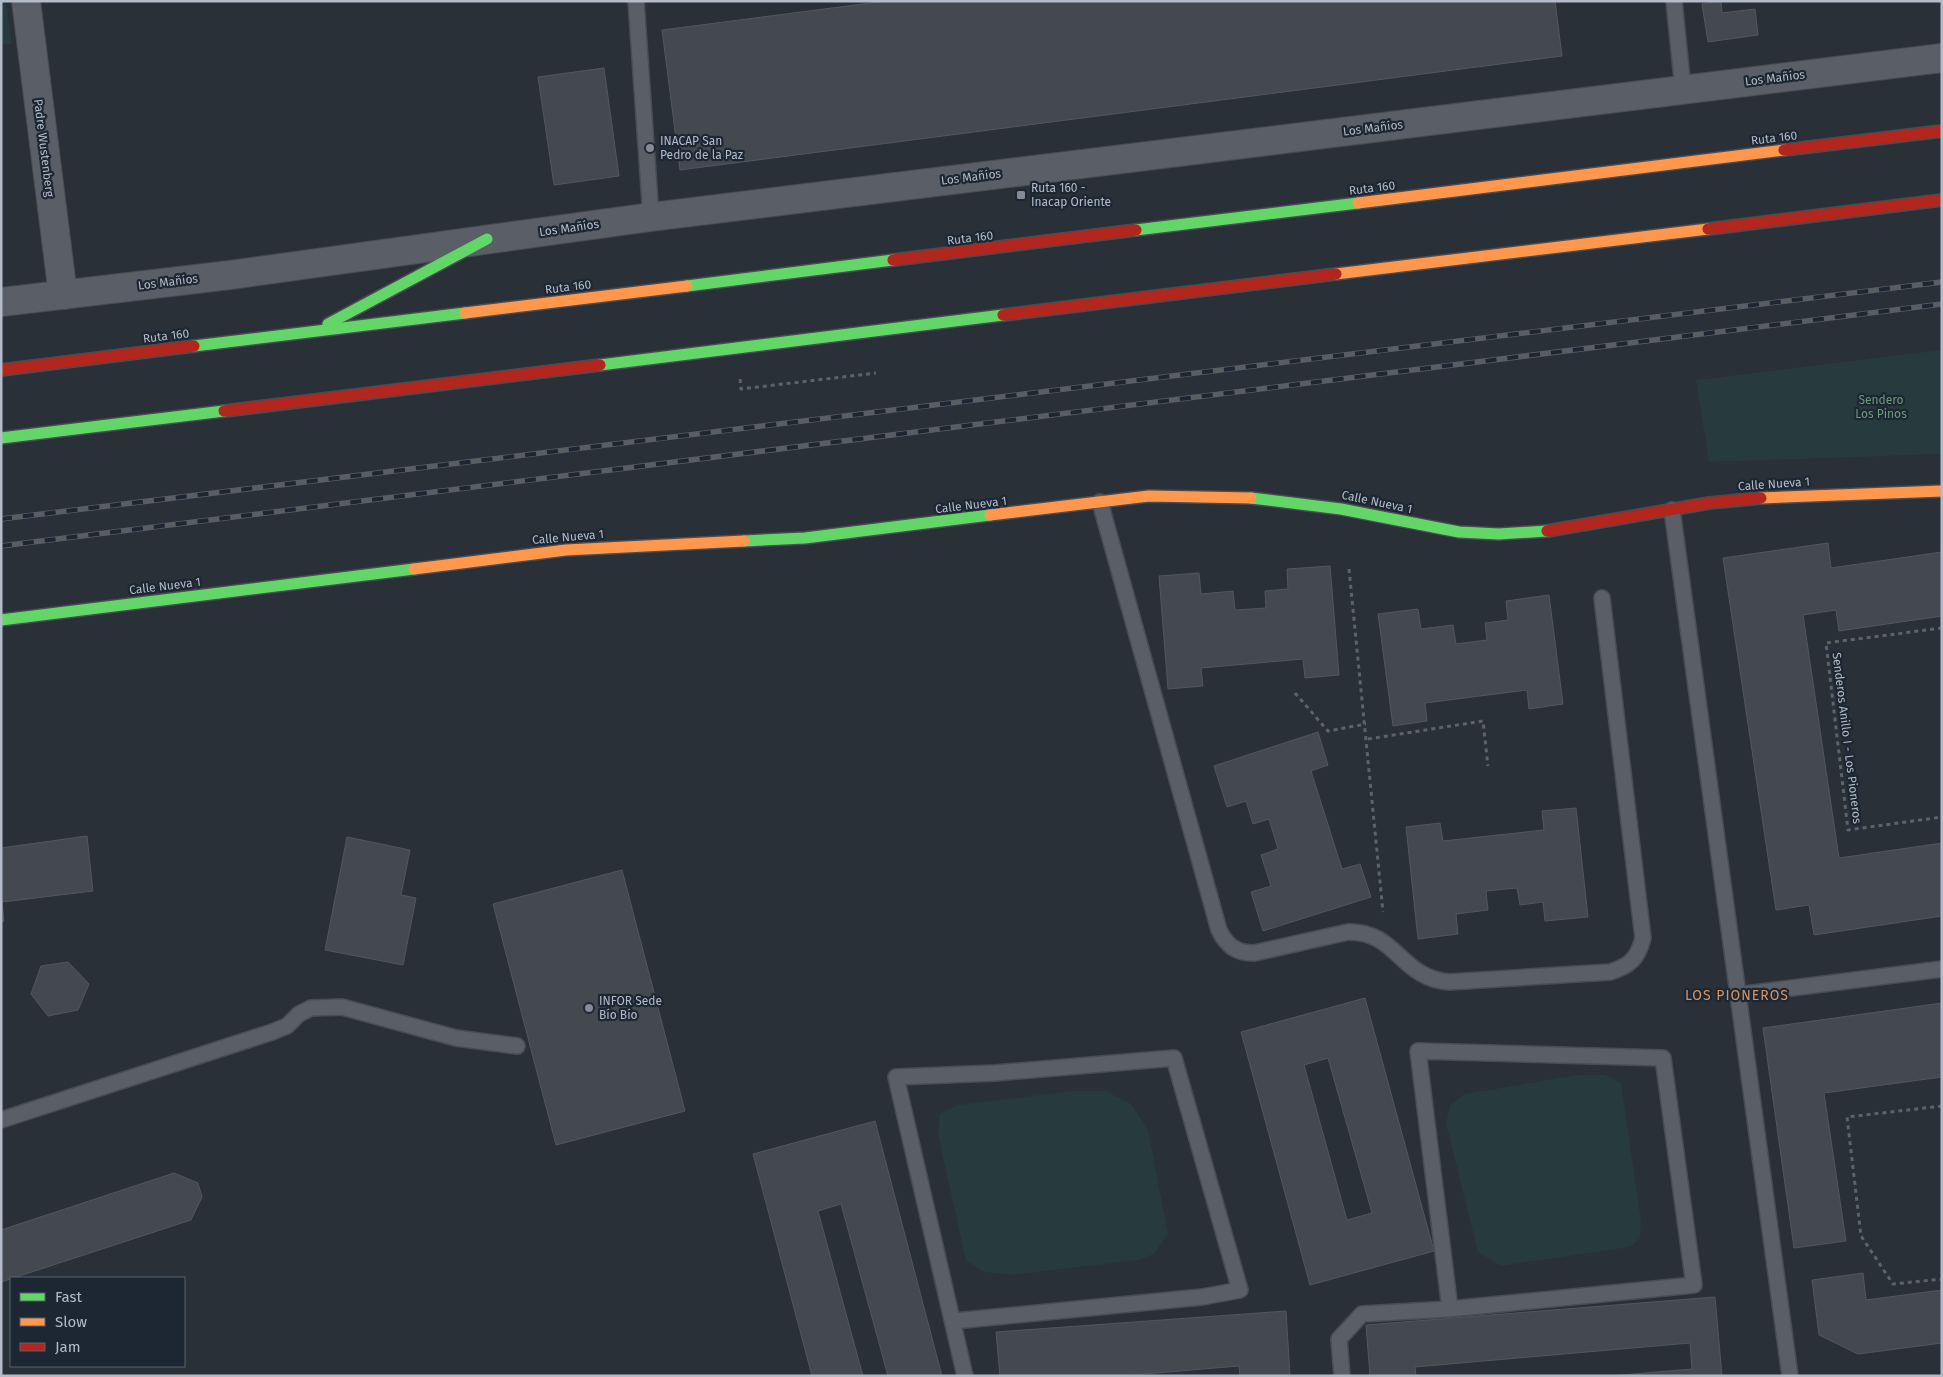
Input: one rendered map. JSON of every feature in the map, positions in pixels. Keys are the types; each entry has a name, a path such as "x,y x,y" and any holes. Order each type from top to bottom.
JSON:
{"main road":[{"name":"Ruta 160","path":"1,370 1942,131"},
{"path":"1,438 1942,200"},
{"path":"314,332 487,239"},
{"name":"Calle Nueva 1","path":"1,620 566,550 805,538 1150,496 1192,494 1242,496 1343,509 1456,532 1499,534 1536,532 1707,504 1781,496 1942,491"}],"street":[{"name":"Padre Wustenberg","path":"26,1 63,295"},
{"name":"Los Mañíos","path":"1,302 651,217 1942,58"}],"lane":[{"path":"636,1 651,217"},
{"path":"1674,1 1683,89"},
{"path":"1100,502 1224,941 1234,950 1254,953 1348,932 1369,934 1386,942 1416,972 1439,981 1610,972 1623,968 1634,961 1640,950 1643,938 1602,598"},
{"path":"1672,510 1790,1376"},
{"path":"1737,995 1942,969"},
{"path":"1,1120 272,1032 287,1026 299,1014 312,1008 342,1007 456,1038 516,1046"},
{"path":"1342,1376 1339,1339 1362,1314 1450,1308 1694,1285 1663,1058 1418,1051 1450,1308"},
{"path":"954,1322 1202,1297 1240,1290 1174,1058 995,1073 896,1077 965,1376"}],"path":[{"path":"736,348 741,389 876,373"},
{"path":"1349,569 1368,739 1384,911 1369,934"},
{"name":"Senderos Anillo I - Los Pioneros","path":"1942,628 1826,643 1848,830 1942,817"},
{"path":"1295,693 1328,731 1366,724"},
{"path":"1368,739 1484,721 1488,766"},
{"path":"1942,1106 1847,1117 1861,1236 1893,1284 1942,1279"}],"green space":[{"path":"1,1 6,1 12,44 1,45"},
{"name":"Sendero Los Pinos","path":"1942,350 1942,454 1709,462 1696,380"},
{"path":"1577,1075 1605,1075 1621,1083 1641,1221 1640,1238 1630,1247 1501,1266 1478,1252 1446,1123 1451,1104 1465,1094"},
{"path":"1072,1091 1106,1091 1131,1104 1148,1130 1168,1234 1154,1254 1139,1260 1011,1275 985,1272 966,1261 938,1135 940,1114 958,1105"}],"building":[{"path":"886,1 1555,1 1562,56 680,170 662,30"},
{"path":"1721,1 1722,13 1755,9 1758,35 1708,42 1702,4"},
{"path":"604,68 619,176 554,185 538,77"},
{"path":"1828,543 1831,568 1942,552 1942,616 1839,631 1836,610 1803,615 1839,858 1942,843 1942,916 1814,935 1809,905 1776,910 1723,558"},
{"path":"1330,566 1339,675 1305,678 1303,659 1201,668 1203,686 1168,689 1159,576 1199,573 1201,594 1233,591 1235,610 1266,608 1265,591 1288,589 1287,569"},
{"path":"1549,595 1563,704 1529,709 1527,690 1425,703 1427,721 1393,726 1378,614 1418,609 1421,629 1453,625 1456,644 1487,640 1485,623 1508,620 1506,601"},
{"path":"1318,732 1328,765 1311,771 1342,869 1360,864 1371,897 1263,931 1251,892 1271,886 1261,855 1278,849 1269,819 1253,824 1246,801 1227,807 1214,766"},
{"path":"1576,808 1588,917 1545,921 1543,902 1520,905 1517,888 1486,891 1488,910 1456,914 1458,934 1418,939 1406,827 1440,823 1443,841 1544,830 1542,811"},
{"path":"87,836 93,891 2,902 4,921 1,923 1,848"},
{"path":"347,837 410,850 401,895 416,898 403,965 325,950"},
{"name":"INFOR Sede Bío Bío","path":"622,870 685,1111 556,1145 493,904"},
{"path":"68,962 89,984 78,1010 48,1016 31,994 41,966"},
{"path":"1365,998 1434,1251 1310,1285 1241,1032","holes":["1328,1058 1372,1213 1347,1220 1304,1065"]},
{"path":"1942,1003 1942,1077 1824,1093 1846,1241 1794,1248 1763,1028"},
{"path":"875,1121 942,1376 888,1376 841,1204 818,1211 863,1376 812,1376 753,1154"},
{"path":"174,1173 198,1183 202,1197 191,1220 16,1277 10,1277 10,1279 1,1282 1,1230"},
{"path":"1863,1273 1866,1300 1942,1290 1942,1343 1858,1354 1819,1335 1812,1280"},
{"path":"1715,1297 1722,1376 1610,1376 1692,1369 1690,1343 1415,1367 1416,1376 1370,1376 1366,1325"},
{"path":"1286,1311 1290,1376 1240,1376 1239,1366 1120,1376 1000,1376 996,1332"}],"railway":[{"path":"1,519 1942,282"},
{"path":"1,546 1942,304"}],"traffic: fast":[{"path":"1136,230 1358,203"},
{"path":"328,324 487,239"},
{"path":"687,286 893,260"},
{"path":"194,346 465,313"},
{"path":"600,365 1003,315"},
{"path":"1,438 224,411"},
{"path":"1251,498 1341,509 1459,532 1499,534 1547,531"},
{"path":"744,541 805,538 990,515"},
{"path":"1,620 414,569"}],"traffic: slow":[{"path":"1358,203 1784,150"},
{"path":"1336,274 1708,229"},
{"path":"465,313 687,286"},
{"path":"1761,498 1942,491"},
{"path":"990,515 1149,496 1251,498"},
{"path":"414,569 566,550 744,541"}],"traffic: jam":[{"path":"1784,150 1942,131"},
{"path":"1708,229 1942,200"},
{"path":"893,260 1136,230"},
{"path":"1003,315 1336,274"},
{"path":"1,370 194,346"},
{"path":"224,411 600,365"},
{"path":"1547,531 1709,503 1761,498"}],"place":[{"name":"INACAP San Pedro de la Paz","path":"650,148"},
{"name":"Ruta 160 - Inacap Oriente","path":"1021,195"},
{"name":"INFOR Sede Bío Bío","path":"589,1008"}],"district":[{"name":"LOS PIONEROS","path":"1737,995"}]}
